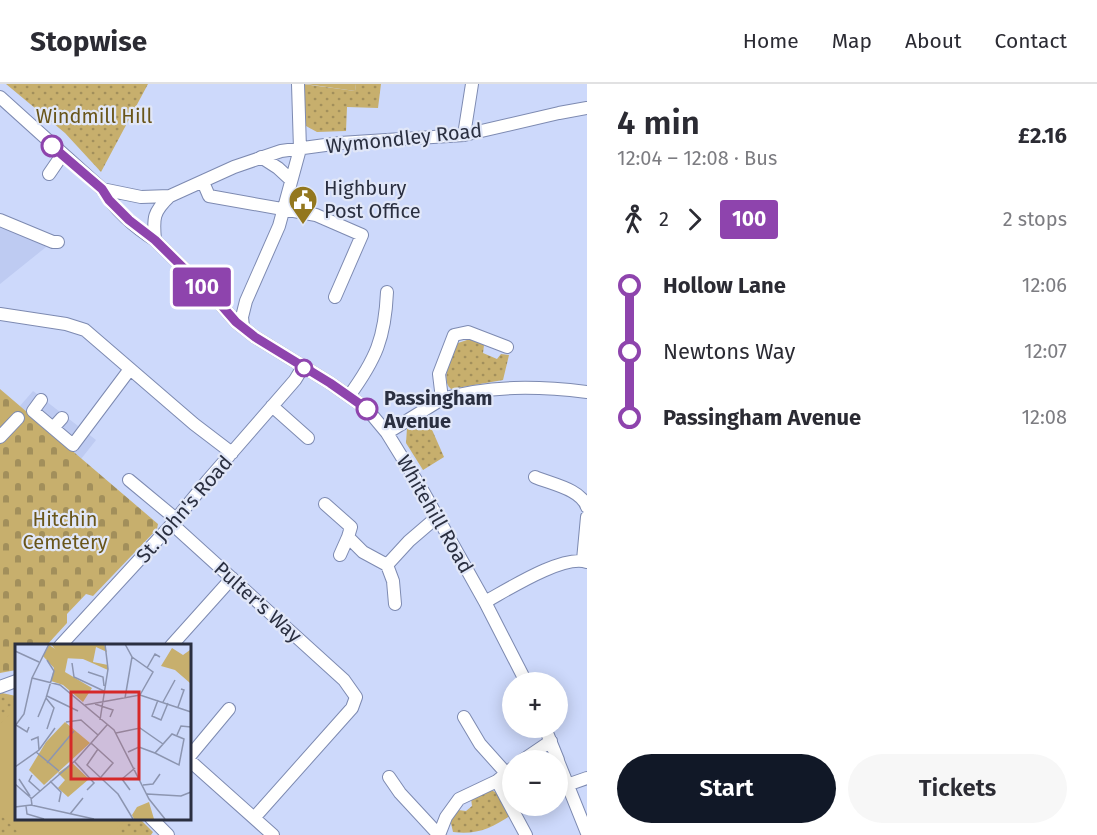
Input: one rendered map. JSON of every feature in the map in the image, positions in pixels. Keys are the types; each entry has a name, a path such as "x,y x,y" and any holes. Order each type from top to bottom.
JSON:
{"street":[{"path":"243,327 246,301 285,209 300,148 298,84"},
{"path":"465,135 472,84"},
{"name":"Whitehill Road","path":"0,97 102,189 109,200 146,235 155,240 222,306 231,318 255,337 366,409 387,433 437,517 521,672"},
{"name":"Wymondley Road","path":"298,129 315,146 380,139 422,139 465,135 587,108"},
{"path":"281,151 298,129"},
{"path":"102,189 141,197 170,196 261,157 281,151 315,146"},
{"path":"49,174 62,155"},
{"path":"261,157 291,180"},
{"path":"203,182 209,196 322,217 337,226 362,235 335,297"},
{"path":"155,240 155,212 170,196"},
{"path":"0,219 53,242 58,242"},
{"path":"349,396 373,361 385,323 387,292"},
{"path":"222,306 239,305 246,301"},
{"path":"0,314 79,327 232,453"},
{"path":"442,399 439,374 454,335 468,332 507,347"},
{"name":"St. John's Road","path":"62,644 174,521 295,380 303,367"},
{"path":"41,400 33,411 74,445 130,369"},
{"path":"387,433 442,399 486,390 521,387 587,392"},
{"path":"272,406 308,438"},
{"path":"0,437 18,418"},
{"path":"53,428 62,418"},
{"path":"535,477 573,492 585,501 587,507"},
{"name":"Pulter's Way","path":"129,480 344,680 356,697 352,708 254,818"},
{"path":"325,504 351,527 340,555"},
{"path":"387,565 437,517"},
{"path":"485,602 559,564 585,561 587,517"},
{"path":"348,537 363,552 387,565 393,581 395,604"},
{"path":"173,644 232,578"},
{"path":"0,687 15,681"},
{"path":"190,757 230,709"},
{"path":"464,717 480,744 502,770"},
{"path":"549,738 554,750"},
{"path":"537,750 550,741"},
{"path":"190,759 273,835"},
{"path":"389,777 400,793 439,835 446,817 459,799 502,776"},
{"path":"568,785 587,778"},
{"path":"568,787 587,832"},
{"path":"519,816 526,835"},
{"path":"153,820 168,835"}],"shaded area":[{"path":"0,223 44,240 46,247 0,284"},
{"path":"33,391 96,440 81,459 20,406"}],"green space":[{"name":"Windmill Hill","path":"6,84 148,84 101,172 65,133"},
{"path":"303,84 355,91 356,84 381,84 378,108 347,107 346,131 317,132 306,126"},
{"path":"306,84 356,84 355,91"},
{"path":"470,339 484,345 483,353 497,359 501,354 509,355 503,380 451,389 446,379 450,361 458,343"},
{"name":"Hitchin Cemetery","path":"0,389 158,524 157,529 93,596 86,594 67,614 67,623 48,644 15,644 15,670 0,673"},
{"path":"426,416 444,457 423,470 406,443 407,428"},
{"path":"0,694 15,696 15,820 141,820 153,832 151,835 0,835"},
{"path":"15,709 15,820 126,820 110,835 21,835 0,814 0,724"},
{"path":"491,790 497,793 502,801 502,816 509,816 484,829 453,832 450,819 458,810 466,811 472,806 471,798"}],"bus line":[{"name":"100","path":"52,146 102,189 109,200 129,220 155,240 236,322 255,337 330,383 367,409"}],"place":[{"name":"Highbury Post Office","path":"303,226"},
{"name":"Passingham Avenue","path":"367,409"}]}
